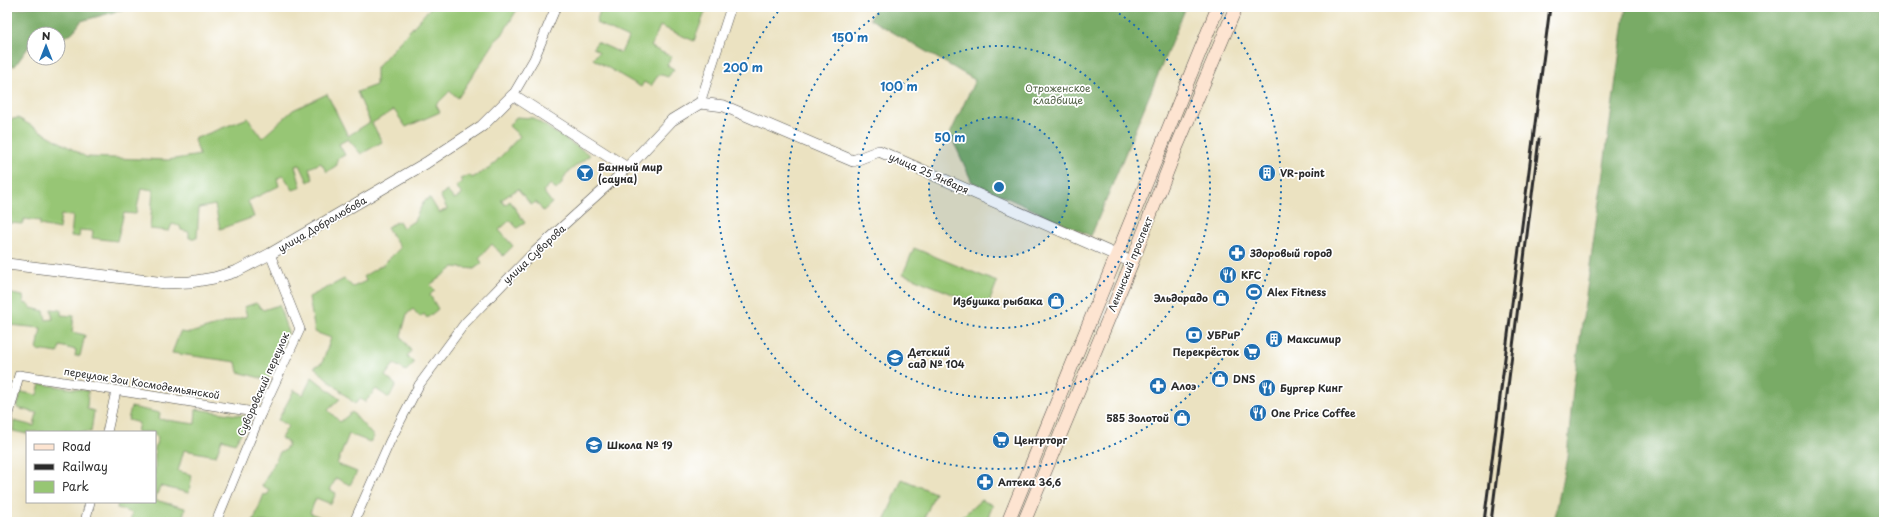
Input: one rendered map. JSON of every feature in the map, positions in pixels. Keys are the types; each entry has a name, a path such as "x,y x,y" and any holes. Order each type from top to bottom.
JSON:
{"main road":[{"name":"Ленинский проспект","path":"1008,522 1218,7"},
{"name":"Ленинский проспект","path":"1024,522 1132,262 1158,193 1236,7"}],"street":[{"name":"улица Добролюбова","path":"7,264 165,283 190,282 214,278 237,271 270,254 426,163 482,126 513,95 534,59 556,7"},
{"path":"700,103 731,7"},
{"path":"513,95 627,168"},
{"name":"улица Суворова","path":"354,522 390,441 419,385 465,323 532,254 627,168 672,120 700,103"},
{"name":"улица 25 Января","path":"700,103 724,106 853,161 878,151 1132,262"},
{"name":"Суворовский переулок","path":"216,522 261,413 300,329 270,254"},
{"name":"переулок Зои Космодемьянской","path":"7,422 19,375 261,413"},
{"path":"107,431 116,391"},
{"path":"85,522 90,503"}],"green space":[{"path":"28,7 133,7 81,21 72,33 66,36 66,26 26,26 26,51 15,66 7,65 7,11"},
{"path":"431,7 518,8 502,35 496,40 458,98 450,91 436,105 440,112 406,127 394,110 372,123 382,142 361,154 348,139 339,144 345,155 337,159 337,165 327,172 321,163 309,168 313,179 308,182 300,165 295,166 301,187 293,190 283,175 277,179 279,186 248,201 254,217 220,229 215,205 199,208 197,238 189,238 189,232 181,230 180,226 172,224 169,231 150,229 153,190 141,188 136,214 124,213 117,241 92,238 93,231 80,230 79,237 71,236 73,216 61,215 59,229 40,225 40,221 24,219 22,224 9,223 7,225 7,120 18,118 86,157 168,160 200,155 194,139 248,118 262,138 293,110 327,94 348,136 370,122 357,92 376,85 376,68"},
{"path":"601,7 707,7 694,41 660,26 651,47 672,57 667,65 674,69 668,77 659,74 651,86 644,82 641,87 593,59 599,52 593,48 597,42 621,53 628,38 596,23"},
{"name":"Отроженское кладбище","path":"876,7 1186,7 1091,236 972,182 950,134 975,80 870,19"},
{"path":"1626,7 1884,7 1884,522 1554,522 1567,457 1573,389"},
{"path":"516,117 533,118 590,155 566,174 561,185 556,190 551,184 543,191 552,203 543,211 536,202 531,205 518,189 501,200 505,205 510,201 525,223 517,228 510,220 499,230 513,246 503,256 492,244 479,258 482,263 474,269 454,267 430,285 435,290 430,295 438,309 427,318 424,314 420,317 413,309 407,314 401,336 411,351 407,356 414,363 406,371 394,364 385,376 396,385 389,398 376,389 365,402 360,399 355,404 314,367 322,363 331,338 315,332 309,297 344,279 353,287 366,281 364,276 384,264 400,248 387,227 399,221 403,228 414,221 424,201 430,198 439,213 447,209 440,195 447,191 454,199 462,195 456,186 462,182 460,179 470,175 472,178 490,168 520,136 509,126"},
{"path":"914,248 997,282 987,308 903,274"},
{"path":"7,293 23,296 24,303 30,305 31,308 44,311 46,320 53,319 51,309 61,310 61,315 74,316 72,332 85,335 80,356 75,356 76,350 60,346 58,353 37,350 41,328 10,325 7,346"},
{"path":"256,303 263,310 279,305 288,333 268,380 238,372 236,362 172,353 180,332 190,333 247,316 244,307"},
{"path":"312,377 340,399 328,410 340,422 352,412 374,437 370,442 349,434 337,464 357,472 350,485 336,478 330,490 336,493 331,504 316,498 310,513 320,517 318,522 253,522 264,494 267,495 270,490 262,486 280,452 284,451 289,443 281,438 288,426 278,420 294,390 303,395"},
{"path":"40,384 88,391 87,409 94,411 91,431 26,431 26,434 13,431 14,421 34,426 37,413 17,408 21,392 37,395"},
{"path":"131,407 160,413 159,419 195,424 196,409 251,417 235,443 222,439 216,456 184,450 178,471 192,475 189,493 160,486 156,497 156,444 158,437 156,436 156,431 137,431 139,423 128,420"},
{"path":"902,479 935,493 925,517 937,522 884,522"},
{"path":"156,500 185,508 182,522 130,522 132,513 117,508 118,503 156,503"},
{"path":"981,500 993,505 986,522 956,522"}],"railway":[{"path":"1484,522 1550,7"},
{"path":"1491,522 1539,139"}],"place":[{"name":"Банный мир (сауна)","path":"585,173"},
{"name":"VR-point","path":"1267,173"},
{"name":"Здоровый город","path":"1237,253"},
{"name":"KFC","path":"1228,275"},
{"name":"Alex Fitness","path":"1254,292"},
{"name":"Эльдорадо","path":"1221,298"},
{"name":"Избушка рыбака","path":"1056,301"},
{"name":"УБРиР","path":"1194,335"},
{"name":"Максимир","path":"1274,339"},
{"name":"Перекрёсток","path":"1252,352"},
{"name":"Детский сад № 104","path":"895,358"},
{"name":"DNS","path":"1220,379"},
{"name":"Алоэ","path":"1158,386"},
{"name":"Бургер Кинг","path":"1267,388"},
{"name":"One Price Coffee","path":"1258,413"},
{"name":"585 Золотой","path":"1182,418"},
{"name":"Центрторг","path":"1001,440"},
{"name":"Школа № 19","path":"594,445"},
{"name":"Аптека 36,6","path":"985,482"}]}
